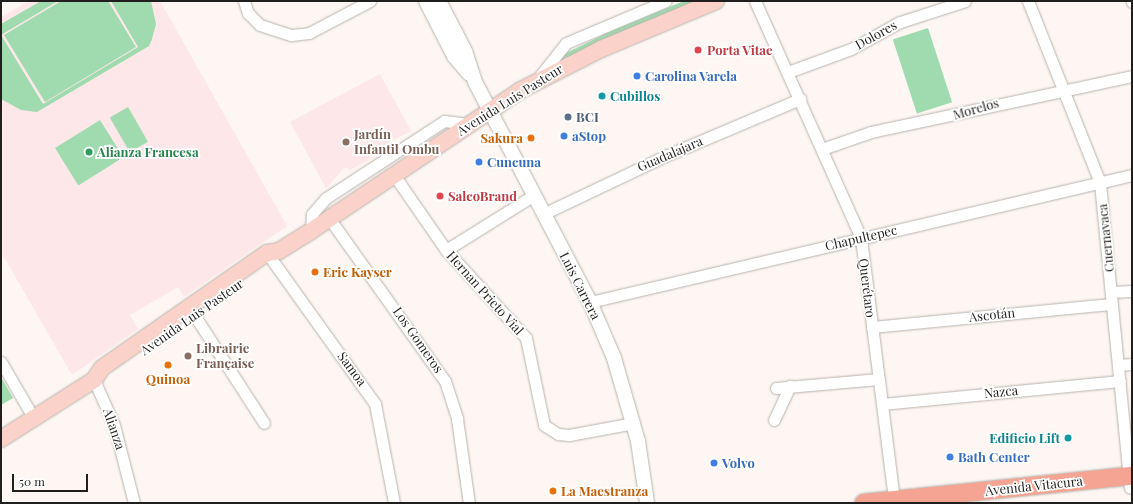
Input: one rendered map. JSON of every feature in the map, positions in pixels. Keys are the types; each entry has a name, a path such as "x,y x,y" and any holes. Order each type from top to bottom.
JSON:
{"main road":[{"name":"Avenida Luis Pasteur","path":"1,429 33,417 97,378 108,376 192,311 273,255 311,231 489,110 536,81 606,46 716,1"},
{"name":"Avenida Luis Pasteur","path":"1,439 26,426 33,417"},
{"name":"Avenida Vitacura","path":"864,503 1131,482"},
{"name":"Avenida Vitacura","path":"982,503 1131,482"}],"street":[{"path":"244,1 248,13 260,25 291,35 309,33 370,1"},
{"name":"Luis Carrera","path":"426,1 454,56 475,82"},
{"name":"Luis Carrera","path":"440,1 465,51 475,82 590,302 614,358 634,423 647,503"},
{"path":"536,81 566,43 666,1"},
{"name":"Querétaro","path":"755,1 861,238 894,500"},
{"name":"Dolores","path":"788,72 851,49 900,22 965,1"},
{"name":"Cuernavaca","path":"1028,1 1100,183 1131,482"},
{"name":"Morelos","path":"822,149 871,132 965,113 1004,101 1064,92 1132,76"},
{"name":"Guadalajara","path":"543,214 665,156 800,99"},
{"path":"311,231 312,214 326,198 444,121 469,124"},
{"name":"Hernan Prieto Vial","path":"394,175 446,250 526,338 541,414 550,431 569,435 634,423"},
{"name":"Chapultepec","path":"590,302 1132,175"},
{"path":"446,250 534,195"},
{"name":"Los Gomeros","path":"329,218 445,381 457,419 470,503"},
{"name":"Samoa","path":"273,255 375,404 394,503"},
{"name":"Ascotán","path":"872,327 1112,298 1132,291"},
{"path":"192,311 264,423"},
{"path":"1,362 33,417"},
{"path":"1118,365 1132,364"},
{"name":"Alianza","path":"97,378 114,425 134,503"},
{"path":"776,388 879,379"},
{"name":"Nazca","path":"882,404 1120,381"},
{"path":"774,420 790,386"}],"shaded area":[{"path":"29,1 160,1 287,226 184,297 178,287 130,315 138,329 72,375 1,252 1,17"},
{"name":"Jardín Infantil Ombu","path":"380,74 411,131 369,153 372,158 350,170 345,167 326,188 290,122"}],"green space":[{"path":"41,1 58,1 1,35 1,24"},
{"path":"61,1 108,1 136,47 45,102 4,35"},
{"path":"111,1 151,1 156,24 149,46 37,112 21,110 1,99 1,35 43,104 138,47"},
{"path":"684,1 697,1 559,61 566,53 611,31"},
{"path":"928,28 952,102 917,114 893,39"},
{"path":"128,107 148,142 130,152 110,118"},
{"name":"Alianza Francesa","path":"100,120 123,157 78,185 55,148"},
{"path":"1,377 13,398 1,405"}],"place":[{"name":"Porta Vitae","path":"698,50"},
{"name":"Carolina Varela","path":"637,76"},
{"name":"Cubillos","path":"602,96"},
{"name":"BCI","path":"568,117"},
{"name":"aStop","path":"564,136"},
{"name":"Sakura","path":"531,138"},
{"name":"Jardín Infantil Ombu","path":"346,142"},
{"name":"Alianza Francesa","path":"89,152"},
{"name":"Cuncuna","path":"479,162"},
{"name":"SalcoBrand","path":"440,196"},
{"name":"Eric Kayser","path":"315,272"},
{"name":"Librairie Française","path":"188,356"},
{"name":"Quinoa","path":"168,365"},
{"name":"Edificio Lift","path":"1068,438"},
{"name":"Bath Center","path":"950,457"},
{"name":"Volvo","path":"714,463"},
{"name":"La Maestranza","path":"553,491"}]}
